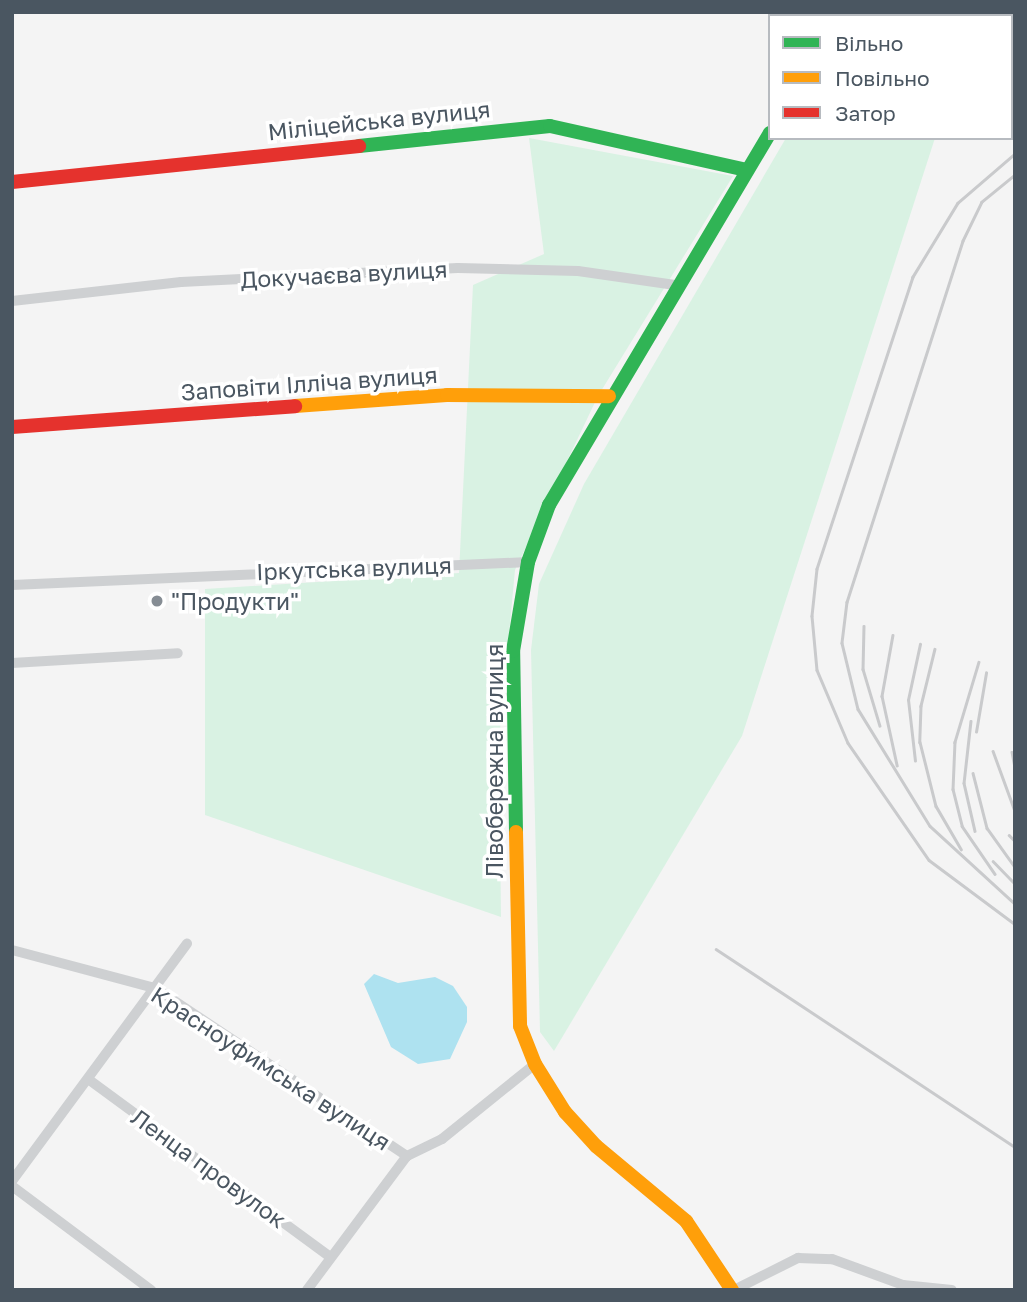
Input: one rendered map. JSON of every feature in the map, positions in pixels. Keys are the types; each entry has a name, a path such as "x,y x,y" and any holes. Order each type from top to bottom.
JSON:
{"street":[{"name":"Міліцейська вулиця","path":"12,182 550,126 747,170"},
{"name":"Лівобережна вулиця","path":"733,1290 686,1221 596,1146 565,1112 535,1064 520,1026 513,651 528,562 549,505 609,396 768,136"},
{"name":"Докучаєва вулиця","path":"12,301 169,283 458,268 578,271 675,285"},
{"name":"Заповіти Ілліча вулиця","path":"12,427 447,396 609,396"},
{"name":"Іркутська вулиця","path":"12,585 528,562"},
{"path":"12,663 178,653"},
{"path":"151,1290 12,1184 187,944"},
{"name":"Красноуфимська вулиця","path":"12,950 155,988 407,1156"},
{"path":"307,1290 407,1156 442,1139 535,1064"},
{"name":"Ленца провулок","path":"88,1079 330,1257"},
{"path":"733,1290 799,1258 832,1259 903,1285 952,1290"}],"green space":[{"path":"529,138 733,176 598,396 515,570 499,741 501,917 205,815 205,589 459,573 473,285 544,254"},
{"path":"785,140 934,140 742,736 554,1051 540,1032 531,650 539,584 584,484"}],"water":[{"path":"374,974 398,983 435,977 453,986 467,1007 467,1022 450,1059 418,1064 391,1047 364,984"}],"railway":[{"path":"1015,154 958,203 913,277 817,569 812,616 817,670 848,743 929,860 1015,924"},
{"path":"1015,175 982,202 963,241 847,602 842,643 858,709 930,826 1015,904"},
{"path":"864,626 863,669 880,726"},
{"path":"893,635 882,696 897,765"},
{"path":"915,761 908,700 920,644"},
{"path":"935,649 921,706 920,742 936,806 961,849"},
{"path":"979,662 955,742 953,789 962,826 995,874"},
{"path":"976,732 986,673"},
{"path":"971,721 964,783 975,831"},
{"path":"993,751 1015,811"},
{"path":"1012,752 1015,767"},
{"path":"973,773 987,828 1015,867"},
{"path":"1009,835 1015,841"},
{"path":"993,861 1015,884"},
{"path":"716,949 1015,1147"}],"traffic: fast":[{"path":"359,146 550,126 747,170"},
{"path":"516,832 513,651 528,562 549,505 768,136"}],"traffic: slow":[{"path":"295,406 447,395 609,396"},
{"path":"516,832 520,1026 535,1064 565,1112 596,1146 686,1221 732,1290"}],"traffic: jam":[{"path":"12,182 359,146"},
{"path":"12,427 295,406"}],"place":[{"name":"\"Продукти\"","path":"157,601"}]}
